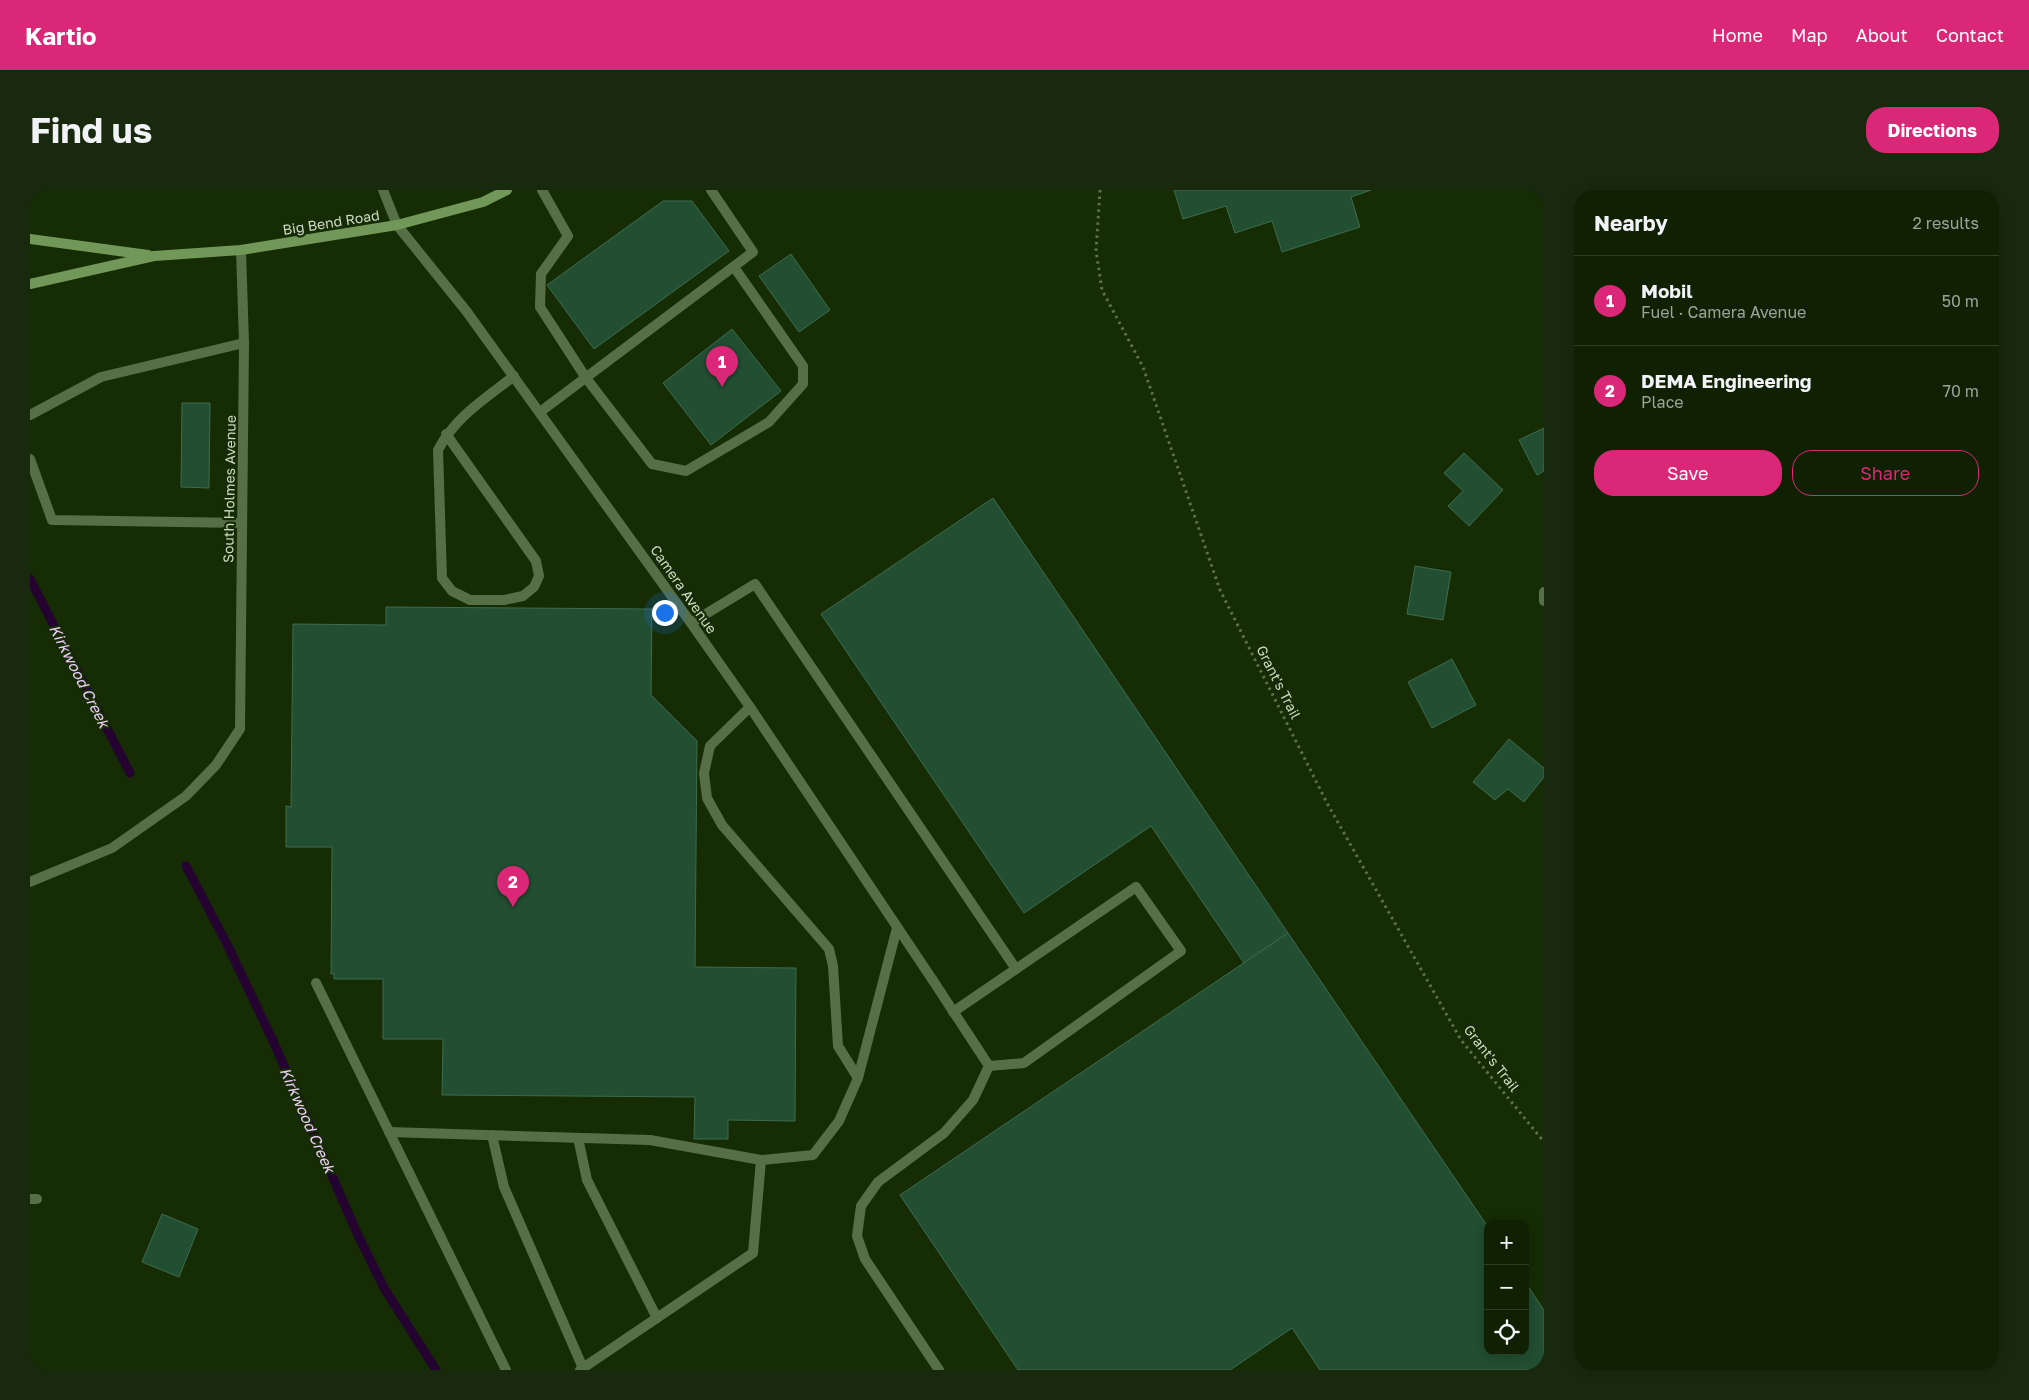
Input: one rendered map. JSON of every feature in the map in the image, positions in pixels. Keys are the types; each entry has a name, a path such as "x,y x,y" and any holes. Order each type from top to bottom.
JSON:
{"main road":[{"name":"Big Bend Road","path":"30,284 154,256 241,250 397,225 483,202 507,190"},
{"name":"Big Bend Road","path":"30,239 154,256"}],"street":[{"path":"383,190 397,225"},
{"path":"542,190 568,236 541,274 540,307 586,378 652,464 686,471 769,422 804,384 803,366 734,267"},
{"path":"540,412 753,252 711,190"},
{"name":"Camera Avenue","path":"397,225 468,312 692,623 990,1066"},
{"name":"South Holmes Avenue","path":"30,882 112,848 186,796 216,765 240,729 244,343 241,250"},
{"path":"30,414 101,377 244,343"},
{"path":"446,434 536,562 539,576 534,587 523,596 504,600 470,600 452,591 442,578 438,450 446,434 464,415 514,376"},
{"path":"30,459 52,520 242,523"},
{"path":"692,623 755,584 1016,970"},
{"path":"1544,592 1544,601"},
{"path":"750,707 710,746 704,773 707,798 722,825 829,949 833,966 838,1046 858,1078"},
{"path":"939,1370 865,1259 857,1236 861,1206 878,1182 944,1132 973,1100 990,1066 1024,1063 1181,951 1136,887 954,1012"},
{"path":"389,1132 650,1140 761,1160 813,1154 839,1121 858,1078 897,928"},
{"path":"316,983 506,1370"},
{"path":"492,1135 504,1187 582,1369 753,1253 761,1160"},
{"path":"578,1138 587,1180 657,1318"}],"path":[{"name":"Grant's Trail","path":"1100,190 1096,251 1102,290 1143,367 1220,590 1327,803 1461,1040 1544,1142"}],"building":[{"path":"1174,190 1371,190 1351,197 1360,227 1282,252 1272,221 1235,233 1226,206 1183,219"},
{"path":"663,201 692,201 729,251 594,349 547,285"},
{"path":"791,254 830,310 799,332 759,276"},
{"path":"732,329 781,391 711,445 663,383"},
{"path":"182,403 210,403 209,488 181,487"},
{"path":"1544,428 1544,471 1537,475 1519,440"},
{"path":"1464,453 1503,490 1469,526 1448,506 1463,491 1444,473"},
{"path":"993,498 1288,933 1244,963 1151,826 1024,913 821,614"},
{"path":"1415,566 1451,572 1443,620 1407,614"},
{"path":"386,607 652,609 651,695 697,741 695,967 796,968 795,1121 728,1120 728,1139 694,1139 695,1097 442,1095 443,1039 383,1039 383,979 334,979 334,974 331,974 332,847 286,847 286,806 291,807 293,624 386,625"},
{"path":"1452,659 1476,705 1432,728 1408,682"},
{"path":"1509,739 1544,768 1544,777 1524,802 1508,789 1495,800 1473,782"},
{"path":"1288,933 1484,1221 1484,1355 1529,1355 1529,1288 1544,1310 1544,1362 1532,1370 1320,1370 1292,1328 1230,1370 1018,1370 900,1195"},
{"path":"162,1214 198,1229 179,1277 142,1262"}],"waterway":[{"name":"Kirkwood Creek","path":"30,579 130,773"},
{"name":"Kirkwood Creek","path":"186,866 227,944 274,1043 357,1233 384,1288 436,1370"}],"place":[{"name":"Mobil","path":"722,387"},
{"name":"DEMA Engineering","path":"513,907"}]}
